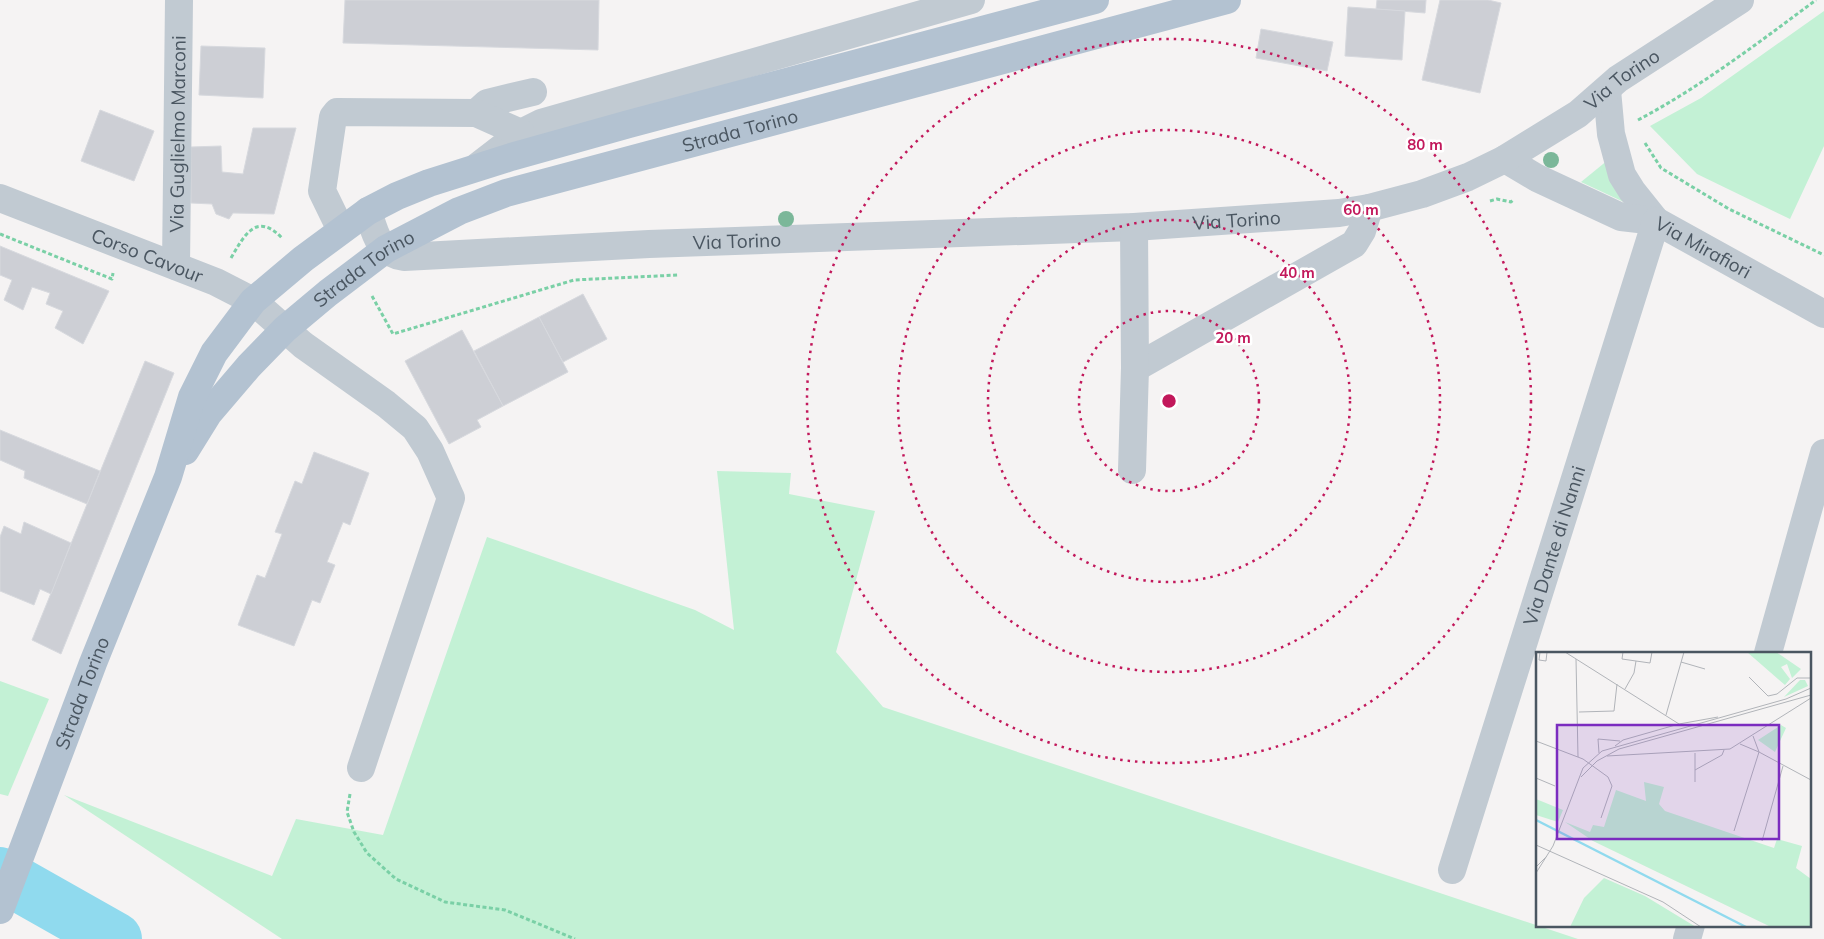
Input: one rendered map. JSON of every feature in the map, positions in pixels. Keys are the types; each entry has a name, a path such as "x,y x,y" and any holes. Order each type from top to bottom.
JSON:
{"main road":[{"name":"Strada Torino","path":"0,910 93,663 168,477 192,397 214,353 253,301 302,258 368,211 397,196 429,183 475,168 629,124 1095,0"},
{"name":"Strada Torino","path":"168,477 208,414 249,366 285,329 328,293 386,250 458,211 506,193 1227,0"}],"street":[{"name":"Via Guglielmo Marconi","path":"176,266 179,0"},
{"name":"Strada Torino","path":"475,168 521,134 541,123 971,0"},
{"name":"Via Torino","path":"386,250 397,256 404,256 649,244 1134,227 1339,213 1369,208 1422,194 1468,177 1505,159 1578,114 1618,79 1740,0"},
{"name":"Via Mirafiori","path":"1606,90 1611,134 1622,175 1656,221 1824,314"},
{"path":"476,113 487,103 533,92"},
{"path":"341,230 322,191 333,117 337,112 476,113 521,134"},
{"path":"1505,159 1537,178 1621,217 1656,221"},
{"name":"Corso Cavour","path":"0,198 216,282 253,301 285,329"},
{"path":"1135,368 1354,244 1362,231 1369,208"},
{"path":"368,211 377,240 386,250"},
{"name":"Via Dante di Nanni","path":"1452,870 1656,221"},
{"path":"1132,470 1135,368 1134,227"},
{"path":"285,329 303,345 386,404 415,428 430,451 451,498 361,768"},
{"path":"1768,652 1824,453"},
{"path":"1687,939 1691,926"}],"path":[{"path":"1642,138 1661,168 1729,209 1824,256"},
{"path":"361,768 350,794 347,812 354,832 367,853 396,879 445,902 505,910 575,939"}],"green space":[{"path":"1824,11 1824,146 1790,219 1697,174 1650,126 1701,98"},
{"path":"1608,160 1641,210 1581,182"},
{"path":"717,471 791,473 789,494 875,511 836,652 883,707 1578,939 282,939 64,795 272,876 296,819 383,835 487,537 695,610 734,630"},
{"path":"0,681 49,699 8,796 0,794"}],"building":[{"path":"345,0 599,0 598,50 343,43"},
{"path":"1377,0 1426,0 1425,13 1376,9"},
{"path":"1440,0 1488,0 1501,3 1480,93 1422,80"},
{"path":"1348,7 1405,11 1402,60 1345,56"},
{"path":"1261,29 1333,42 1327,71 1256,58"},
{"path":"201,46 265,48 263,98 199,95"},
{"path":"100,110 154,131 134,181 81,161"},
{"path":"253,128 296,128 274,214 233,213 229,219 216,214 212,204 191,203 191,147 221,146 222,172 243,174"},
{"path":"0,246 109,291 83,344 55,328 63,311 46,304 50,293 32,287 23,310 4,300 12,280 0,275"},
{"path":"583,294 607,339 563,362 539,317"},
{"path":"539,317 568,372 503,406 474,351"},
{"path":"462,330 503,406 477,420 481,427 449,444 405,361"},
{"path":"145,361 174,373 61,654 32,640"},
{"path":"0,430 100,471 87,504 24,478 25,471 0,460"},
{"path":"314,452 369,473 350,525 343,522 327,562 335,565 320,603 312,600 294,646 238,625 257,575 265,578 282,534 275,532 295,481 302,484"},
{"path":"24,522 71,543 51,594 40,589 34,605 0,591 0,537 4,526 21,534"}],"waterway":[{"path":"0,874 115,939"}]}
